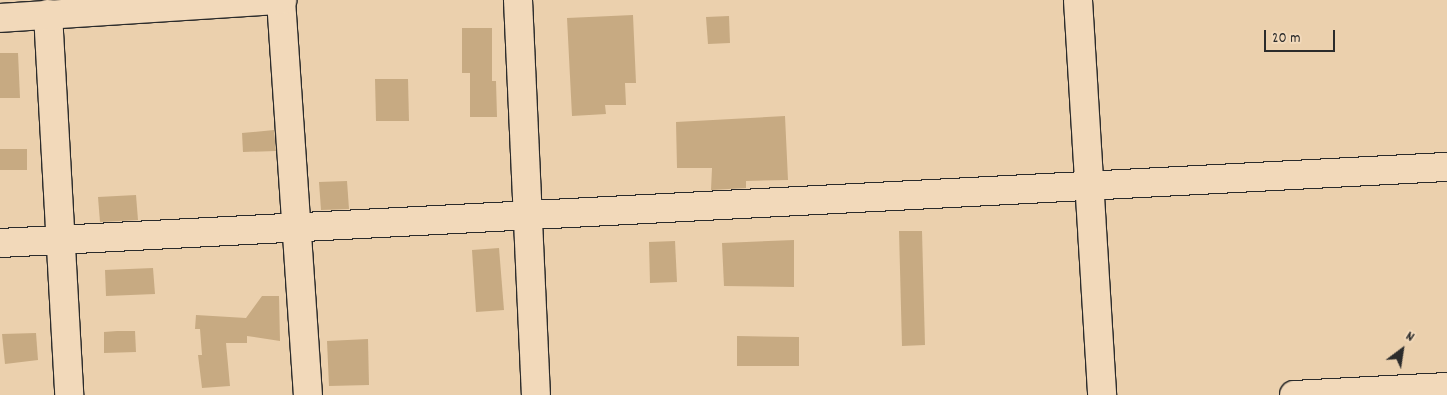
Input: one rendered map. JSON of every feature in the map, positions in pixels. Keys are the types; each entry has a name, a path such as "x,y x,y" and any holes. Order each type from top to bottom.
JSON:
{"street":[{"path":"0,18 282,0 308,395"},
{"path":"518,0 536,395"},
{"path":"1078,0 1102,395"},
{"path":"48,14 62,240 69,395"},
{"path":"0,243 1447,167"},
{"path":"1294,395 1447,387"}],"building":[{"path":"633,15 636,83 625,83 626,105 605,105 606,114 572,116 567,18"},
{"path":"729,16 730,43 708,44 706,17"},
{"path":"462,28 492,28 492,81 496,81 497,117 470,117 470,73 462,73"},
{"path":"0,53 18,53 20,98 0,98"},
{"path":"375,79 408,79 409,121 376,121"},
{"path":"785,116 788,180 746,181 746,188 711,190 712,168 677,168 676,122"},
{"path":"274,130 276,151 243,152 242,133"},
{"path":"0,149 27,149 27,170 0,170"},
{"path":"347,181 349,209 321,210 319,182"},
{"path":"136,195 138,220 100,222 98,197"},
{"path":"899,231 922,231 925,345 902,346"},
{"path":"794,240 794,287 724,286 722,243"},
{"path":"675,241 677,282 650,283 649,242"},
{"path":"499,248 504,310 476,312 472,250"},
{"path":"153,268 155,294 106,296 105,270"},
{"path":"262,296 279,296 280,341 247,336 247,343 226,343 230,386 202,388 198,355 202,355 200,329 195,329 196,315 246,318"},
{"path":"135,331 136,352 104,353 104,332"},
{"path":"36,333 38,360 5,364 2,334"},
{"path":"737,336 799,337 799,366 737,366"},
{"path":"368,339 369,385 329,386 327,341"}]}
